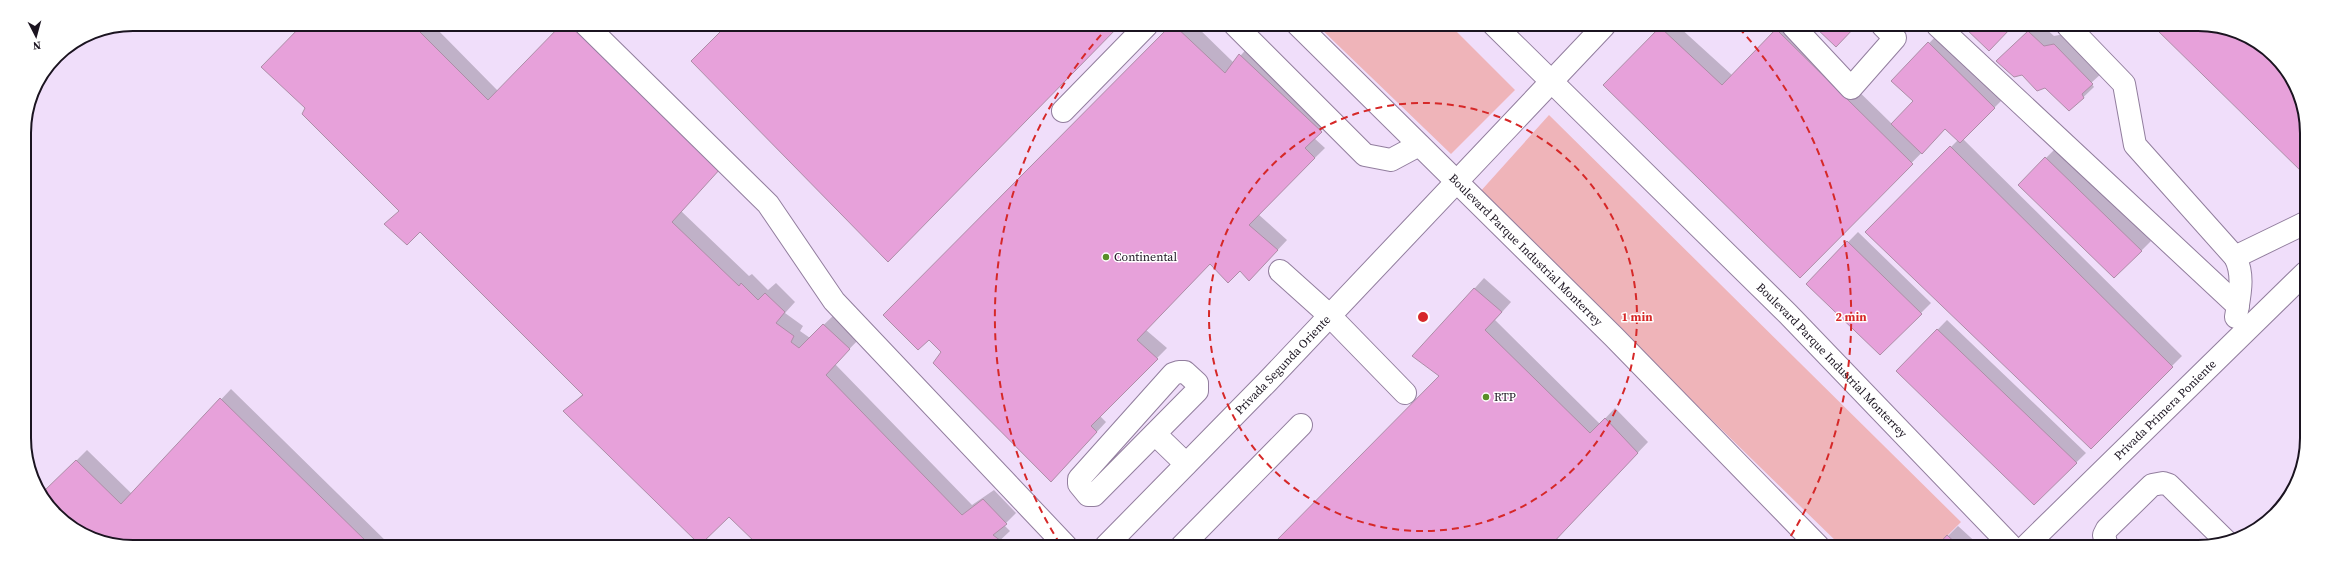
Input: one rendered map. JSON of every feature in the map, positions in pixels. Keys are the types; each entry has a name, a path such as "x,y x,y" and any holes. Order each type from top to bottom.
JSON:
{"street":[{"path":"592,31 768,204 834,301 1060,540"},
{"path":"1063,111 1141,31"},
{"path":"1241,31 1365,155 1391,160 1419,145"},
{"name":"Boulevard Parque Industrial Monterrey","path":"1304,31 1614,337 1812,540"},
{"name":"Boulevard Parque Industrial Monterrey","path":"1500,31 1788,314 2005,540"},
{"name":"Privada Segunda Oriente","path":"1112,540 1329,315 1550,80 1599,31"},
{"path":"1798,31 1851,88 1895,38 1888,31"},
{"path":"1943,31 2238,306"},
{"path":"2073,31 2124,84 2135,145 2235,257 2239,265 2241,281 2232,344"},
{"path":"2235,257 2300,225"},
{"path":"1280,271 1329,315 1405,393"},
{"name":"Privada Primera Poniente","path":"2032,540 2300,278"},
{"path":"1185,372 1197,383 1196,391 1155,434 1094,495 1088,495 1079,484 1080,477 1173,374 1185,372"},
{"path":"1188,540 1301,425"},
{"path":"1155,434 1186,464"},
{"path":"2105,540 2104,535 2107,529 2152,485 2158,483 2169,485 2222,537"}],"shaded area":[{"path":"1323,31 1456,31 1515,90 1451,154"},
{"path":"1549,115 1961,522 1943,540 1835,540 1479,193"}],"building":[{"path":"296,31 419,31 488,100 555,31 585,31 721,168 672,222 739,286 741,283 758,300 765,293 785,312 776,323 794,336 791,342 799,348 823,324 850,349 826,375 962,515 983,499 1007,524 993,535 1000,540 753,540 729,517 705,540 695,540 563,411 583,395 420,232 407,245 384,224 399,211 302,114 305,108 261,67"},
{"path":"721,31 1114,31 888,262 691,61"},
{"name":"Continental","path":"1165,31 1180,31 1225,73 1239,54 1322,132 1305,148 1315,158 1249,225 1278,250 1249,281 1240,271 1228,283 1210,264 1137,340 1158,359 1091,426 1097,432 1051,482 933,363 941,352 929,340 918,350 883,315"},
{"path":"1656,31 1664,31 1722,85 1774,31 1778,31 1913,164 1800,278 1603,85"},
{"path":"1819,31 1851,31 1836,47"},
{"path":"1968,31 2008,31 1989,51"},
{"path":"2028,31 2044,46 2054,44 2093,84 2082,94 2084,98 2069,111 2045,88 2037,91 2022,75 2014,77 1996,61"},
{"path":"2158,31 2198,31 2225,34 2249,45 2270,61 2279,71 2290,88 2295,100 2300,126 2300,170"},
{"path":"1928,42 1995,108 1960,143 1945,129 1922,154 1891,124 1913,101 1891,81"},
{"path":"1950,146 2173,367 2091,449 1865,232"},
{"path":"2045,157 2142,251 2114,278 2018,185"},
{"path":"1847,241 1922,314 1880,355 1806,284"},
{"name":"RTP","path":"1474,288 1502,312 1485,330 1590,433 1605,418 1638,453 1556,540 1277,540 1439,376 1412,356"},
{"path":"1937,329 2077,463 2034,505 1896,371"},
{"path":"220,398 365,540 133,540 113,538 88,530 71,519 52,500 45,490 76,460 121,504"},
{"path":"1947,535 1952,540 1942,540"}],"place":[{"name":"Continental","path":"1106,257"},
{"name":"RTP","path":"1486,397"}]}
